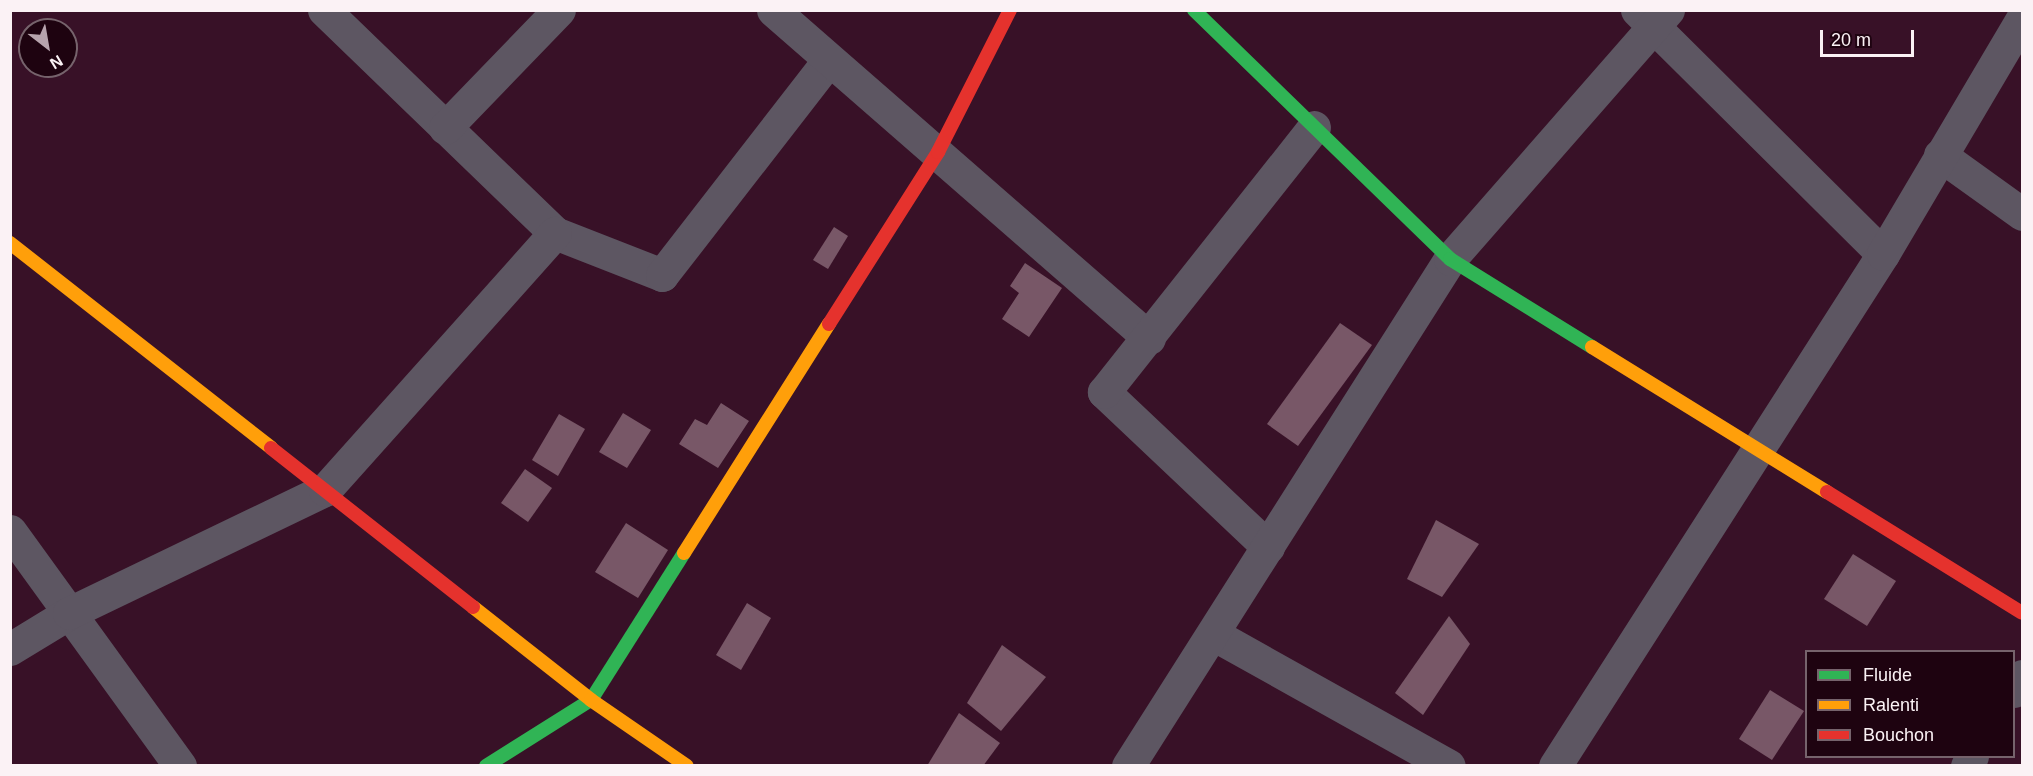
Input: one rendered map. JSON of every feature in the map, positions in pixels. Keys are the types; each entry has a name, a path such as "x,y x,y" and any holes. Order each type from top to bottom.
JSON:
{"street":[{"path":"324,10 555,233 662,275 828,61"},
{"path":"446,128 559,10"},
{"path":"773,10 828,61 938,152 1149,338"},
{"path":"486,765 591,700 938,152 1010,10"},
{"path":"1194,10 1450,260 2022,612"},
{"path":"1128,765 1450,260 1652,16 1883,254"},
{"path":"1555,765 1756,448 1883,254 2022,19"},
{"path":"1268,548 1104,392 1314,127"},
{"path":"1940,155 2022,214"},
{"path":"10,649 69,613 325,490 555,233"},
{"path":"10,243 591,700 687,765"},
{"path":"10,531 180,765"},
{"path":"1213,634 1449,765"}],"building":[{"path":"834,227 848,236 828,269 813,260"},
{"path":"1025,263 1062,288 1029,337 1002,319 1019,293 1010,286"},
{"path":"1340,323 1372,345 1298,446 1267,424"},
{"path":"721,403 749,421 718,468 679,444 695,419 707,425"},
{"path":"623,413 651,430 627,468 599,452"},
{"path":"559,414 585,429 558,476 532,460"},
{"path":"525,469 552,488 528,522 501,503"},
{"path":"1436,520 1479,544 1442,597 1407,579"},
{"path":"626,523 668,550 638,598 595,572"},
{"path":"1853,554 1896,581 1867,626 1824,599"},
{"path":"747,603 771,618 741,670 716,655"},
{"path":"1449,616 1470,644 1423,715 1395,693"},
{"path":"1002,645 1046,677 1001,731 967,703"},
{"path":"1770,690 1804,711 1772,760 1739,739"},
{"path":"959,713 1000,743 983,766 927,766"}],"traffic: fast":[{"path":"1194,10 1450,259 1592,347"},
{"path":"486,766 591,700 684,553"}],"traffic: slow":[{"path":"10,243 271,448"},
{"path":"684,553 829,324"},
{"path":"1592,347 1827,492"},
{"path":"473,607 591,700 687,766"}],"traffic: jam":[{"path":"829,324 938,152 1010,10"},
{"path":"271,448 473,607"},
{"path":"1827,492 2022,613"}]}
